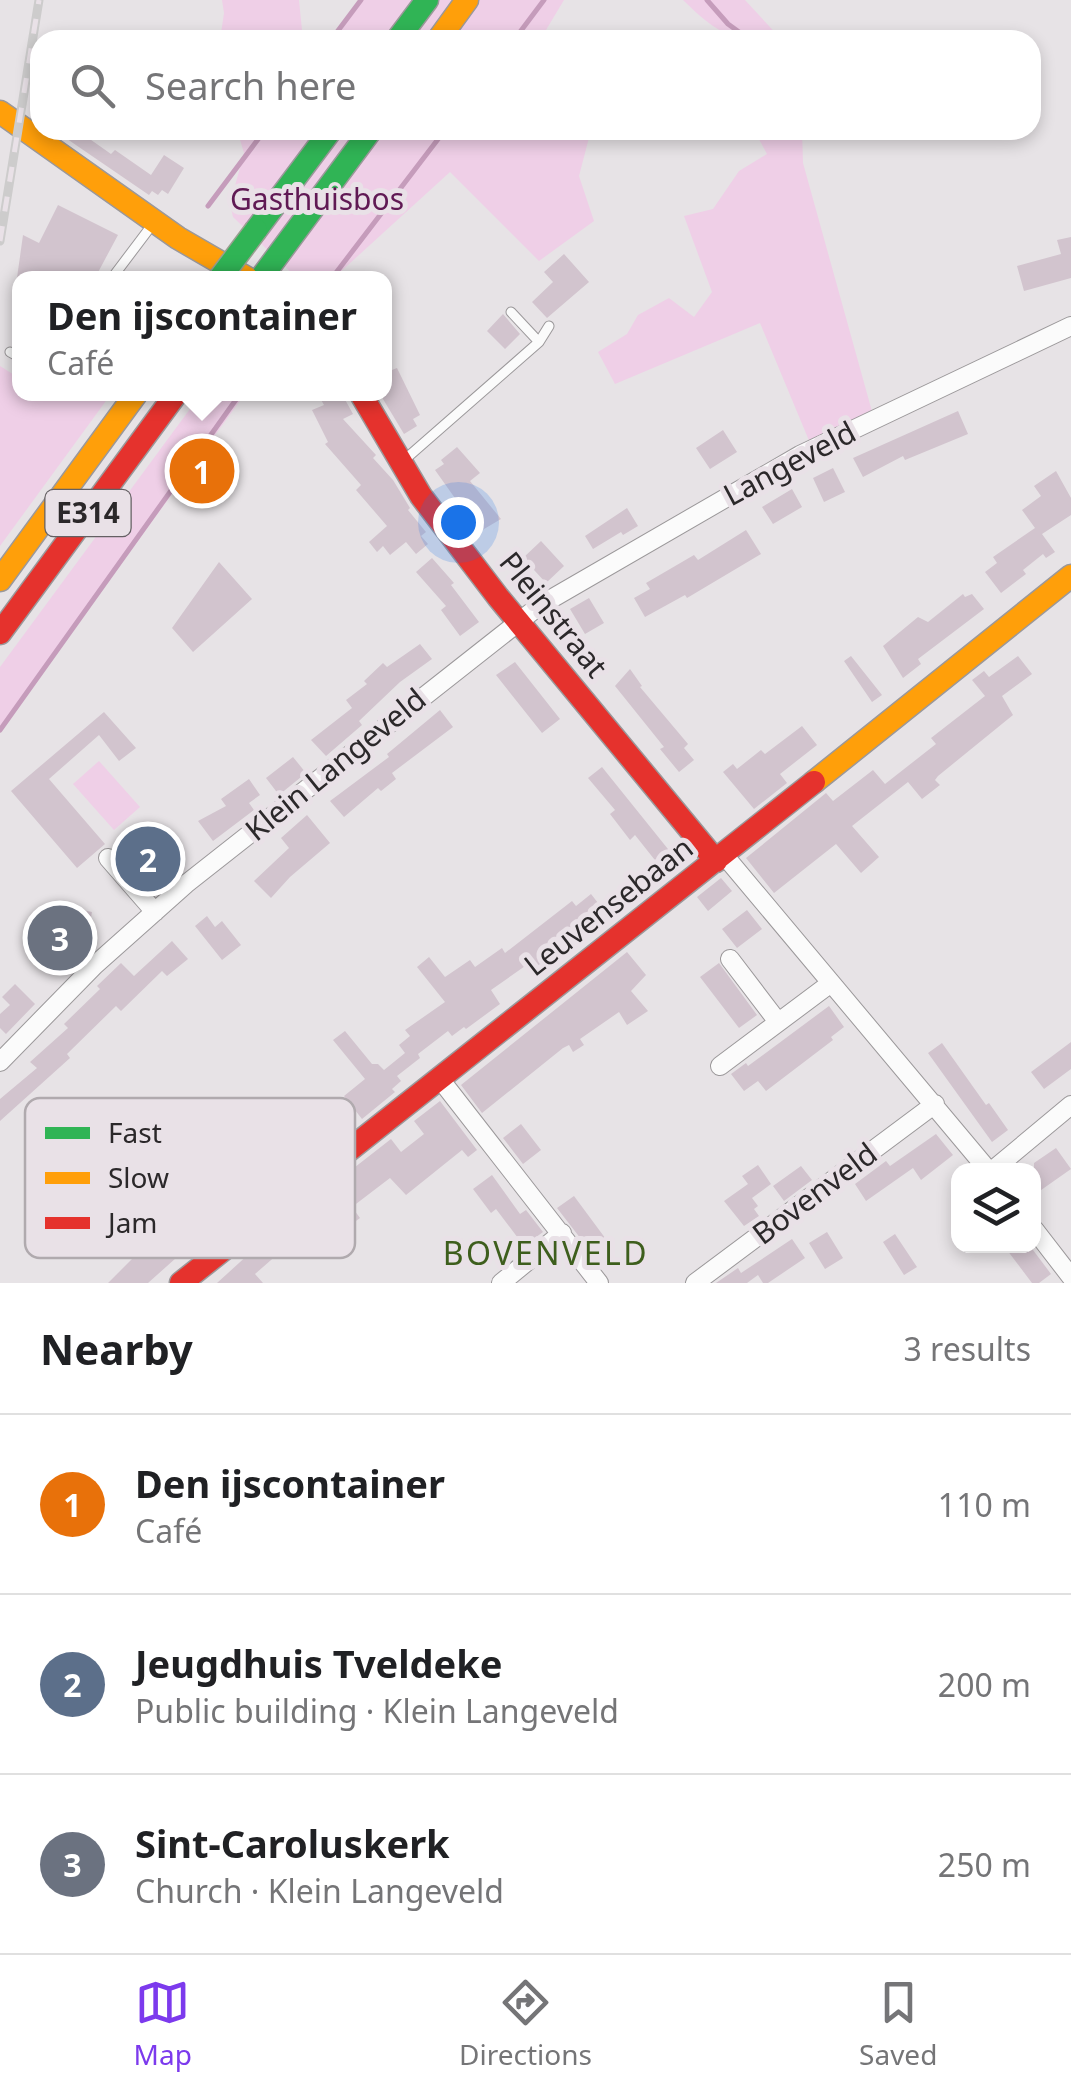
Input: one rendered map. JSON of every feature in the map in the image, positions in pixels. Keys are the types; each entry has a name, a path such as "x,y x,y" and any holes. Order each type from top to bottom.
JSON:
{"main road":[{"path":"404,30 427,0"},
{"path":"446,30 468,0"},
{"path":"0,112 30,133"},
{"path":"39,140 155,222 236,271"},
{"path":"225,271 323,140"},
{"path":"266,271 364,140"},
{"name":"E314","path":"0,580 131,401"},
{"name":"E314","path":"0,634 171,401"},
{"name":"Pleinstraat","path":"365,401 420,496 509,628 720,858"},
{"name":"Leuvensebaan","path":"355,1146 1071,576"},
{"name":"Leuvensebaan","path":"182,1283 214,1258"}],"street":[{"name":"Langeveld","path":"509,628 657,536 800,455 1071,326"},
{"name":"Klein Langeveld","path":"0,1062 95,965 155,912 509,628"},
{"path":"108,858 155,912"},
{"path":"720,858 985,1163"},
{"path":"730,959 778,1022"},
{"path":"720,1066 831,983"},
{"path":"440,1079 599,1283"},
{"name":"Bovenveld","path":"695,1283 935,1104"},
{"path":"1000,1163 1071,1105"},
{"path":"500,1283 562,1233"},
{"path":"1041,1238 1071,1277"}],"lane":[{"path":"117,271 155,222"},
{"path":"512,312 539,342"},
{"path":"400,464 539,342 549,326"},
{"path":"509,353 517,362"}],"green space":[{"path":"222,0 299,0 302,30 221,30"},
{"path":"361,0 564,0 546,30 338,30"},
{"path":"683,0 745,0 773,30 720,30"},
{"name":"Gasthuisbos","path":"240,140 588,140 579,176 594,221 539,261 450,172 341,271 290,271 233,217 230,204 244,153"},
{"path":"759,140 802,140 803,163 873,415 810,443 760,323 615,384 598,352 627,334 638,315 669,298 694,317 712,292 684,216 713,209 739,171 767,154"},
{"path":"0,366 12,374 12,401 106,401 0,546"},
{"path":"196,401 240,401 0,730 0,667"},
{"path":"99,761 140,807 114,830 73,784"}],"building":[{"path":"69,140 91,140 111,154 115,150 151,175 164,155 184,168 168,194 162,190 158,195 152,191 149,195"},
{"path":"58,205 118,235 99,271 18,271 23,235 39,243"},
{"path":"1071,237 1071,278 1024,291 1017,266 1061,254 1057,240"},
{"path":"564,254 589,282 547,318 532,302 553,282 544,272"},
{"path":"503,314 520,334 505,349 487,331"},
{"path":"397,368 420,415 413,419 417,426 404,434 384,401 392,401 392,370"},
{"path":"322,401 346,401 353,414 343,419 376,455 373,458 393,480 408,510 426,532 421,536 428,544 416,554 406,542 390,555 383,546 377,552 369,542 387,526 356,490 361,485 325,444 328,442 312,410 324,405"},
{"path":"958,411 968,434 905,460 903,456 863,477 853,458"},
{"path":"723,430 737,452 710,469 696,448"},
{"path":"457,447 480,473 470,481 501,519 479,532 435,470"},
{"path":"833,468 845,492 824,502 813,478"},
{"path":"1056,471 1071,498 1071,515 1042,534 1055,552 1046,558 1043,554 1023,570 1026,574 1001,593 985,572 997,563 993,557 1035,528 1022,510 1041,496 1034,486"},
{"path":"792,489 802,507 773,524 762,507"},
{"path":"627,508 638,526 593,549 585,536"},
{"path":"746,530 761,554 687,598 685,595 645,617 634,598 650,589 646,583 694,555 698,560"},
{"path":"541,541 564,566 546,583 523,558"},
{"path":"432,558 479,622 460,636 441,610 446,606 416,572"},
{"path":"219,562 252,599 193,652 172,628"},
{"path":"963,594 972,594 984,609 918,659 921,664 903,678 883,646 918,617 928,622"},
{"path":"589,598 604,623 585,634 570,609"},
{"path":"420,644 432,659 400,682 359,721 362,725 326,756 311,740 352,708 346,700 367,684 364,681 383,663 387,667"},
{"path":"851,656 882,695 872,702 844,661"},
{"path":"1018,656 1032,674 1002,696 1013,715 938,776 935,780 940,785 922,799 908,782 852,826 879,857 861,873 836,844 774,893 746,858 826,793 833,801 873,770 885,784 936,744 931,738 985,696 972,680 984,671 989,677"},
{"path":"515,662 560,719 542,733 496,675"},
{"path":"630,669 640,687 688,744 684,748 694,760 679,772 615,686"},
{"path":"440,710 453,727 392,773 396,779 381,791 378,788 344,817 330,801 389,757 387,754"},
{"path":"104,712 136,748 119,761 99,735 49,779 105,844 77,868 11,791"},
{"path":"802,726 817,745 780,774 787,783 754,809 723,772 733,764 737,769 761,750 765,754"},
{"path":"293,757 306,773 279,795 266,778"},
{"path":"602,767 676,859 662,869 635,835 630,840 610,814 615,810 588,778"},
{"path":"249,779 260,795 249,803 254,810 213,841 198,821 226,806 221,799"},
{"path":"307,815 330,843 271,898 254,881 289,848 281,838"},
{"path":"145,836 172,872 154,886 127,849"},
{"path":"721,878 732,891 708,911 697,897"},
{"path":"591,894 609,917 536,974 528,964 491,990 500,1004 466,1029 452,1036 448,1031 418,1054 420,1058 397,1076 401,1081 392,1089 395,1092 362,1119 355,1110 355,1098 344,1096 365,1079 333,1040 345,1031 372,1064 384,1070 405,1053 399,1045 410,1036 405,1030 445,1002 417,967 429,957 445,977 470,960 475,967 502,948 505,953 572,901 576,906"},
{"path":"57,905 92,912 89,929 94,936 58,968 46,957 43,959 25,939"},
{"path":"747,910 762,929 737,948 722,929"},
{"path":"207,916 215,927 222,921 241,945 222,960 195,926"},
{"path":"172,941 188,959 167,976 162,971 121,1011 116,1006 67,1054 70,1058 0,1121 0,1099 37,1068 30,1062 68,1028 64,1024 100,989 97,986 121,963 134,976"},
{"path":"627,952 646,975 631,991 648,1011 627,1025 619,1012 580,1039 584,1045 573,1052 569,1045 563,1048 482,1113 461,1085"},
{"path":"719,963 757,1015 739,1028 700,977"},
{"path":"15,984 35,1004 6,1034 0,1028 0,1014 10,1005 2,997"},
{"path":"829,1006 844,1027 831,1037 833,1040 766,1091 758,1081 744,1091 731,1074 746,1063 748,1066"},
{"path":"1071,1042 1071,1069 1044,1089 1031,1072"},
{"path":"942,1043 1008,1130 992,1142 928,1053"},
{"path":"440,1101 477,1150 468,1157 462,1150 406,1195 390,1178 355,1205 355,1167 391,1139 401,1152 424,1134 414,1121"},
{"path":"521,1124 541,1150 523,1164 503,1138"},
{"path":"936,1134 953,1155 921,1180 913,1168 866,1201 855,1184 886,1161 890,1166"},
{"path":"1056,1148 1071,1169 1041,1190 1041,1163 1034,1163"},
{"path":"758,1165 771,1184 752,1198 759,1216 744,1226 724,1201 748,1184 742,1176"},
{"path":"801,1166 812,1180 784,1201 773,1186"},
{"path":"492,1175 520,1214 526,1210 543,1232 524,1246 496,1209 491,1213 473,1189"},
{"path":"574,1196 614,1250 598,1261 557,1208"},
{"path":"827,1232 843,1258 825,1269 809,1243"},
{"path":"895,1234 917,1267 904,1275 883,1242"},
{"path":"792,1239 805,1258 768,1283 763,1283 758,1275 747,1283 716,1283 738,1268 741,1273"},
{"path":"1009,1253 1035,1253 1051,1274 1032,1283"},
{"path":"133,1258 176,1258 148,1283 108,1283"},
{"path":"245,1258 273,1258 255,1274 263,1283 217,1283"}],"waterway":[{"path":"338,30 361,0"},
{"path":"522,30 544,0"},
{"path":"707,0 736,30"},
{"path":"208,206 258,140"},
{"path":"337,271 437,140"},
{"path":"0,730 235,401"}],"railway":[{"path":"34,30 39,0"},
{"path":"0,241 30,56"}],"traffic: fast":[{"path":"404,30 427,0"},
{"path":"256,230 324,140"},
{"path":"266,271 364,140"},
{"path":"225,271 256,230"}],"traffic: slow":[{"path":"445,30 467,0"},
{"path":"0,112 30,133"},
{"path":"40,140 178,238 235,271"},
{"path":"0,580 131,401"},
{"path":"814,782 1071,576"}],"traffic: jam":[{"path":"0,633 171,401"},
{"path":"365,401 421,496 498,597 716,861"},
{"path":"355,1145 814,782"},
{"path":"181,1283 213,1258"}],"place":[{"name":"Den ijscontainer","path":"202,471"},
{"name":"Jeugdhuis Tveldeke","path":"148,859"},
{"name":"Sint-Caroluskerk","path":"60,938"}],"district":[{"name":"BOVENVELD","path":"546,1254"}]}
